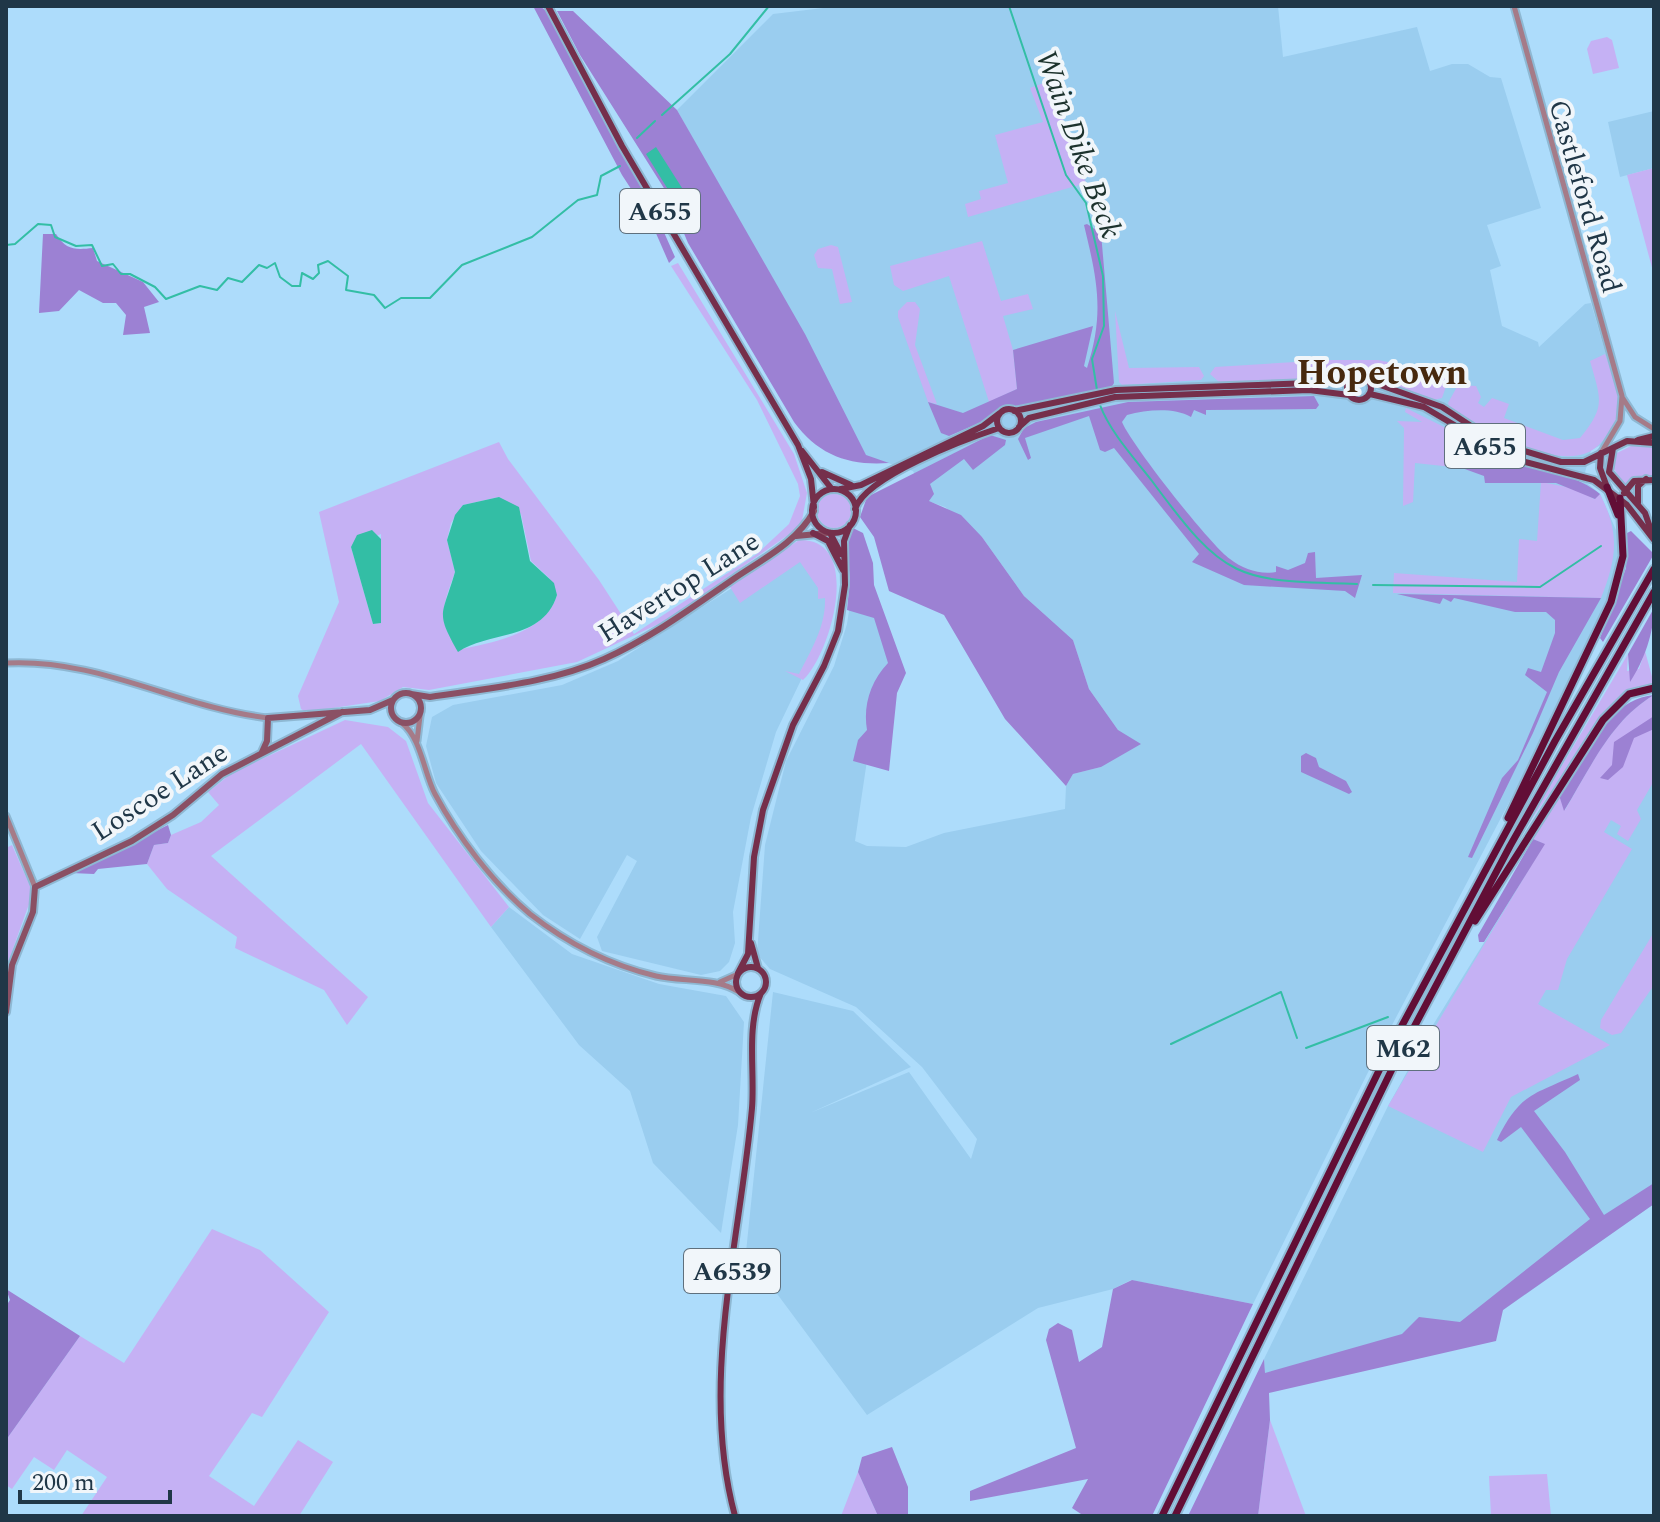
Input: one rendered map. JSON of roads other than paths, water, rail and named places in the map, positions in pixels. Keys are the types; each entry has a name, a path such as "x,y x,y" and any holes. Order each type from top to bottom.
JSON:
{"highway":[{"name":"M62","path":"1162,1516 1343,1141 1465,906 1611,602 1623,556 1619,517 1607,487"},
{"name":"M62","path":"1619,517 1623,495"},
{"name":"M62","path":"1465,906 1654,569"},
{"name":"M62","path":"1175,1516 1336,1181 1439,979 1654,592"},
{"name":"M62","path":"1439,979 1603,720 1629,694 1654,688"}],"main road":[{"name":"A655","path":"548,6 622,146 798,445 831,488"},
{"name":"A655","path":"1014,411 1116,390 1338,382 1363,376 1369,381 1442,407 1491,439 1529,454 1574,463 1654,436"},
{"path":"1349,395 1347,386 1352,378"},
{"path":"1369,381 1370,394"},
{"name":"A655","path":"1019,427 1029,418 1115,397 1309,390 1349,395 1358,400 1370,394 1424,407 1510,458 1579,474 1623,495 1638,503 1654,539"},
{"path":"1014,411 1019,416 1019,427 1011,433 999,428 926,458 867,491 855,509 850,525 829,533 818,528 814,509 821,492 861,485 983,426 1000,413 1014,411"},
{"path":"999,428 1000,413"},
{"name":"A655","path":"1638,440 1654,443"},
{"name":"A655","path":"798,445 811,479 814,509"},
{"name":"A655","path":"1613,448 1609,472 1654,539"},
{"path":"1601,453 1600,468 1607,487"},
{"name":"A655","path":"813,465 843,484 861,485"},
{"path":"1623,495 1634,481 1650,479"},
{"path":"1638,503 1638,486 1650,479"},
{"path":"841,489 853,500 855,509"},
{"name":"Havertop Lane","path":"411,694 444,695 554,676 602,660 647,637 793,538 814,509"},
{"name":"A6539","path":"735,1516 726,1478 722,1436 722,1374 752,1104 753,1025 751,1008 741,994 738,974 748,954 752,870 763,810 793,725 824,666 838,631 845,577 844,541 850,525"},
{"path":"813,533 833,548 845,577"},
{"name":"Havertop Lane","path":"793,538 829,533"},
{"name":"A6539","path":"829,533 841,551 845,577"},
{"path":"268,718 370,710 402,693 411,694 421,703 421,713 410,724 370,710"},
{"name":"Havertop Lane","path":"421,713 444,695"},
{"path":"393,700 390,710 400,722"},
{"name":"Loscoe Lane","path":"35,887 132,841 173,815 222,774 342,712"},
{"name":"Loscoe Lane","path":"262,752 267,741 268,718"},
{"path":"6,1012 12,965 33,912 35,887"},
{"name":"A6539","path":"749,936 758,968 766,978 753,1025"},
{"path":"738,974 749,967 758,968"},
{"path":"741,994 753,997 761,993"}],"street":[{"name":"Castleford Road","path":"1514,6 1622,396 1635,417 1654,429"},
{"name":"Castleford Road","path":"1601,453 1620,421 1622,396"},
{"path":"6,663 36,662 81,667 192,704 268,718"},
{"path":"416,746 421,713"},
{"path":"400,722 416,746 431,784 452,822 506,890 529,912 568,940 621,965 663,977 715,983 741,994"},
{"path":"6,816 35,887"},
{"path":"715,983 738,974"}],"waterway":[{"path":"662,115 730,54 769,6"},
{"name":"Wain Dike Beck","path":"1009,6 1066,175 1086,203 1103,276 1104,326 1092,359 1097,390"},
{"path":"637,138 655,121"},
{"path":"6,245 15,244 38,224 51,225 55,237 76,246 92,245 102,266 113,264 121,274 130,274 155,287 166,299 200,286 217,290 228,278 242,282 259,265 267,268 275,263 280,277 292,286 300,286 302,273 313,279 319,273 318,265 328,261 348,276 346,290 374,295 385,308 401,298 430,298 462,265 532,237 578,200 597,195 601,176 620,166"},
{"name":"Wain Dike Beck","path":"1100,405 1110,425 1177,514 1217,556 1236,568 1258,576 1284,581 1357,584"},
{"name":"Wain Dike Beck","path":"1373,585 1540,587 1601,546"},
{"path":"1171,1044 1281,992 1297,1038"},
{"path":"1306,1048 1388,1017"}],"district":[{"name":"Hopetown","path":"1382,371"}]}
